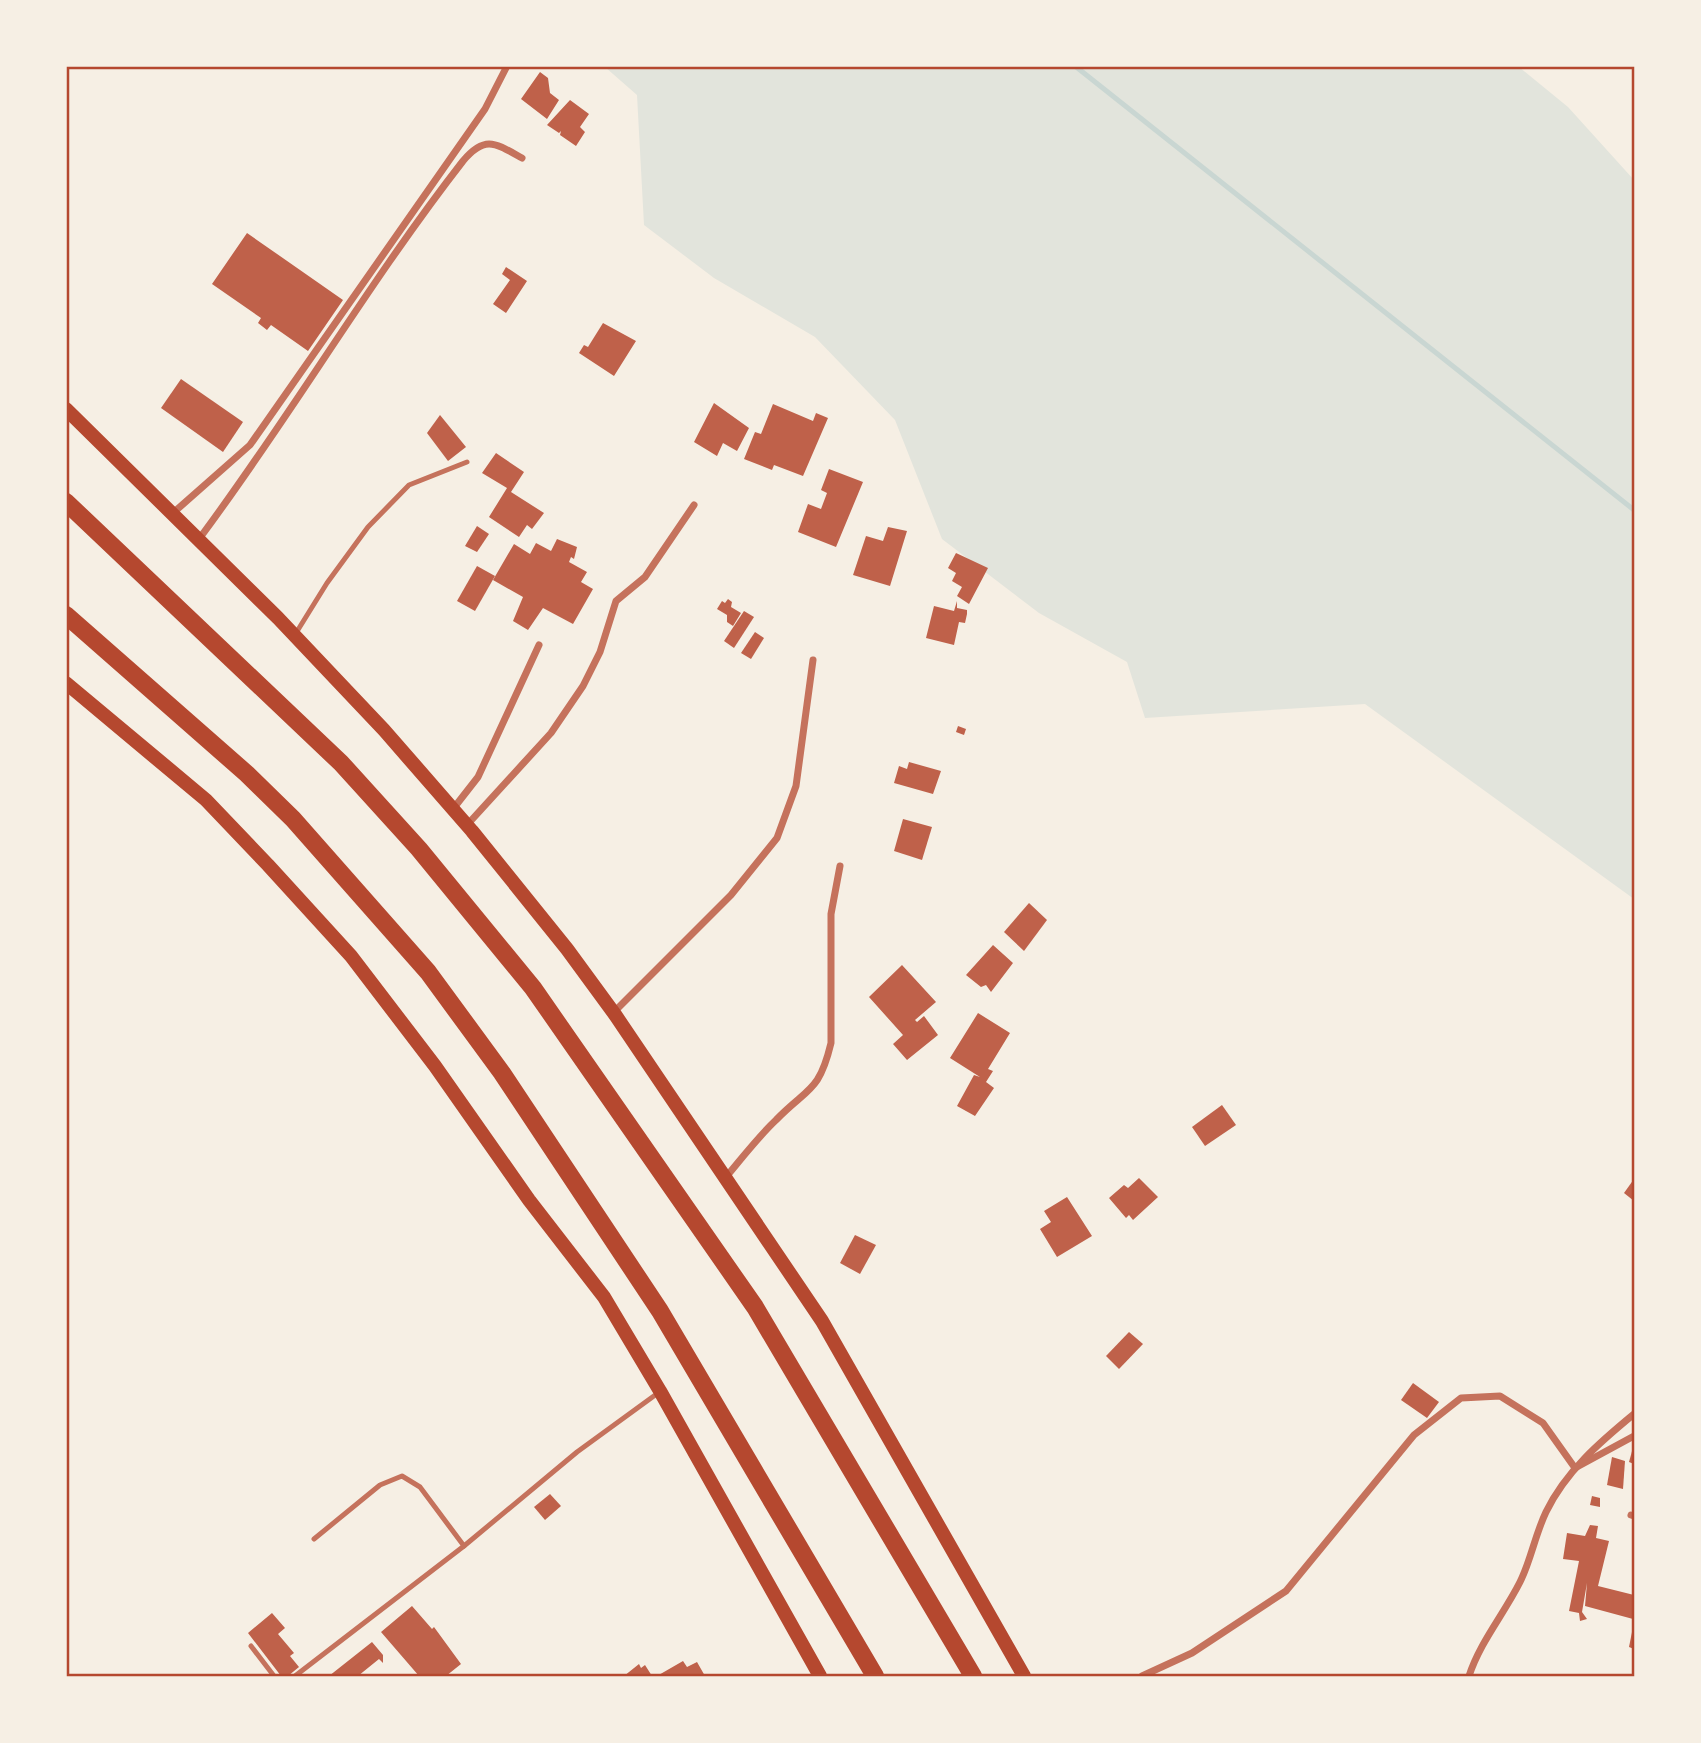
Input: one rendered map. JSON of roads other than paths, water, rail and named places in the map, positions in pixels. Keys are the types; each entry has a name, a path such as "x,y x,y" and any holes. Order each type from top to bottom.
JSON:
{"highway":[{"path":"66,502 341,764 419,849 533,988 755,1307 973,1676"},
{"path":"66,615 247,774 293,819 428,972 502,1073 660,1311 875,1676"}],"main road":[{"path":"66,409 295,636 467,825 567,949 613,1012 822,1321 1024,1676"},
{"path":"66,682 206,800 351,956 435,1066 529,1200 604,1297 660,1391 820,1676"}],"street":[{"path":"173,513 250,444 485,109 507,66"},
{"path":"199,539 268,444 392,258 475,146 486,143 498,145 522,158"},
{"path":"467,825 551,733 583,686 600,652 609,615 616,601 645,577 694,505"},
{"path":"453,809 478,777 539,645"},
{"path":"613,1012 730,895 777,838 796,786 813,660"},
{"path":"726,1177 776,1119 811,1091 826,1061 831,1042 831,914 840,866"},
{"path":"1142,1676 1192,1653 1286,1591 1414,1435 1461,1398 1500,1396 1543,1423 1575,1468"},
{"path":"1469,1676 1499,1614 1519,1583 1546,1513 1575,1468 1634,1414"},
{"path":"1575,1468 1634,1436"}],"lane":[{"path":"295,636 327,583 369,527 409,485 467,463"},
{"path":"295,1676 464,1546 577,1452 660,1391"},
{"path":"314,1539 380,1485 402,1476 420,1487 464,1546"},
{"path":"251,1646 274,1676"}],"waterway":[{"path":"1075,66 1634,510"}]}
